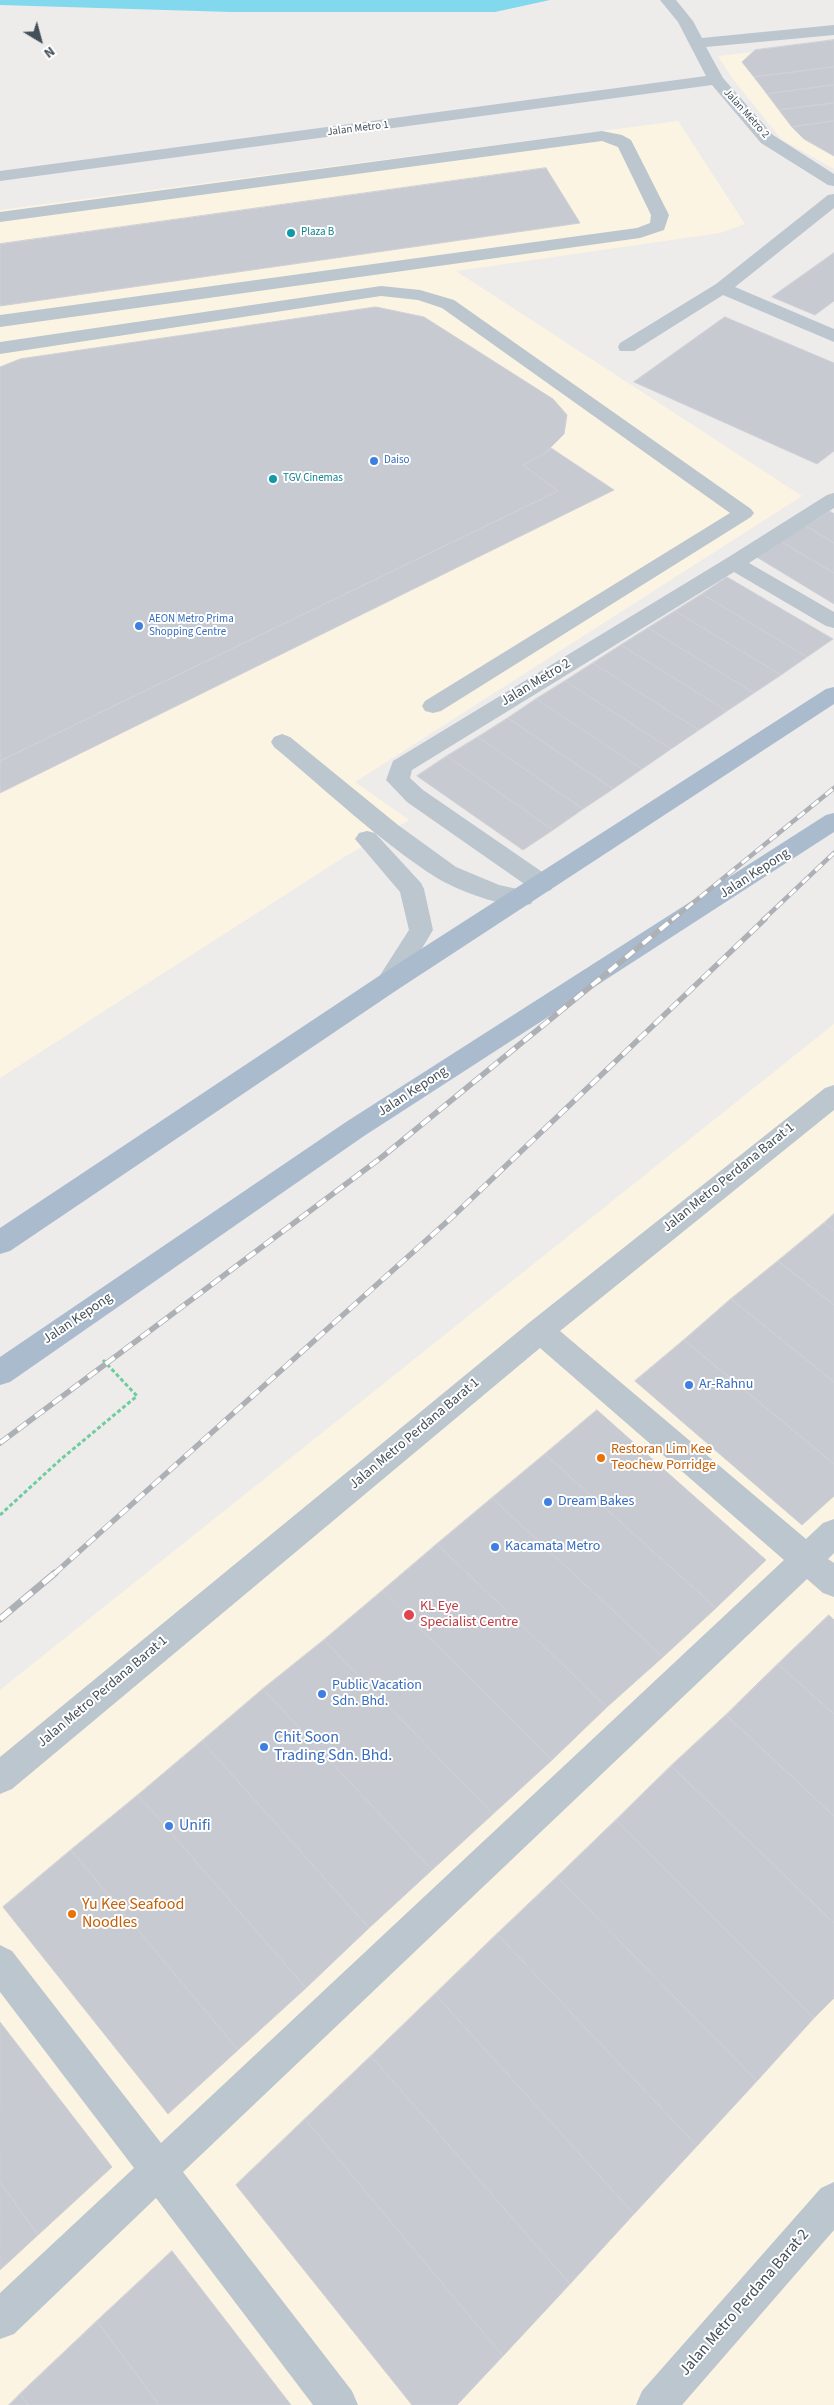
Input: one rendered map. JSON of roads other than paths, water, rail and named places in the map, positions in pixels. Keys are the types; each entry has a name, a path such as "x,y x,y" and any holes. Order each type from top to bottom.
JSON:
{"main road":[{"path":"0,1243 388,983 522,898 834,694"},
{"name":"Jalan Kepong","path":"0,1373 355,1129 834,822"}],"street":[{"name":"Jalan Metro 2","path":"668,0 685,21 716,80 767,139 834,181"},
{"path":"700,48 834,30"},
{"path":"700,48 834,39"},
{"name":"Jalan Metro 1","path":"0,176 439,138 716,80"},
{"path":"0,217 439,138 602,136 616,139 625,144 660,215 658,226 640,233 0,321"},
{"path":"627,347 722,288 834,198"},
{"path":"722,288 834,336"},
{"path":"0,348 381,291 420,296 448,304 744,513 433,706"},
{"name":"Jalan Metro 2","path":"542,884 415,796 398,780 401,766 734,563 834,499"},
{"path":"734,563 834,621"},
{"path":"282,742 390,832 447,873 494,893 522,898"},
{"path":"807,840 834,833"},
{"path":"367,839 412,889 421,930 388,983"},
{"name":"Jalan Metro Perdana Barat 1","path":"0,1778 540,1331 834,1095"},
{"path":"540,1331 834,1583"},
{"path":"0,2320 834,1533"},
{"path":"0,1963 338,2405"},
{"name":"Jalan Metro Perdana Barat 2","path":"656,2405 834,2201"}],"water":[{"path":"0,0 550,0 495,12 231,12 0,5"}],"railway":[{"path":"672,920 834,788"},
{"path":"763,920 834,853"},
{"path":"0,1443 382,1157 673,919"},
{"path":"54,1574 450,1219 765,919"},
{"path":"0,1619 55,1573"}],"place":[{"name":"Plaza B","path":"291,233"},
{"name":"Daiso","path":"374,461"},
{"name":"TGV Cinemas","path":"273,479"},
{"name":"AEON Metro Prima Shopping Centre","path":"139,626"},
{"name":"Ar-Rahnu","path":"689,1385"},
{"name":"Restoran Lim Kee Teochew Porridge","path":"601,1458"},
{"name":"Dream Bakes","path":"548,1502"},
{"name":"Kacamata Metro","path":"495,1547"},
{"name":"KL Eye Specialist Centre","path":"409,1615"},
{"name":"Public Vacation Sdn. Bhd.","path":"322,1694"},
{"name":"Chit Soon Trading Sdn. Bhd.","path":"264,1747"},
{"name":"Unifi","path":"169,1826"},
{"name":"Yu Kee Seafood Noodles","path":"72,1914"}]}
